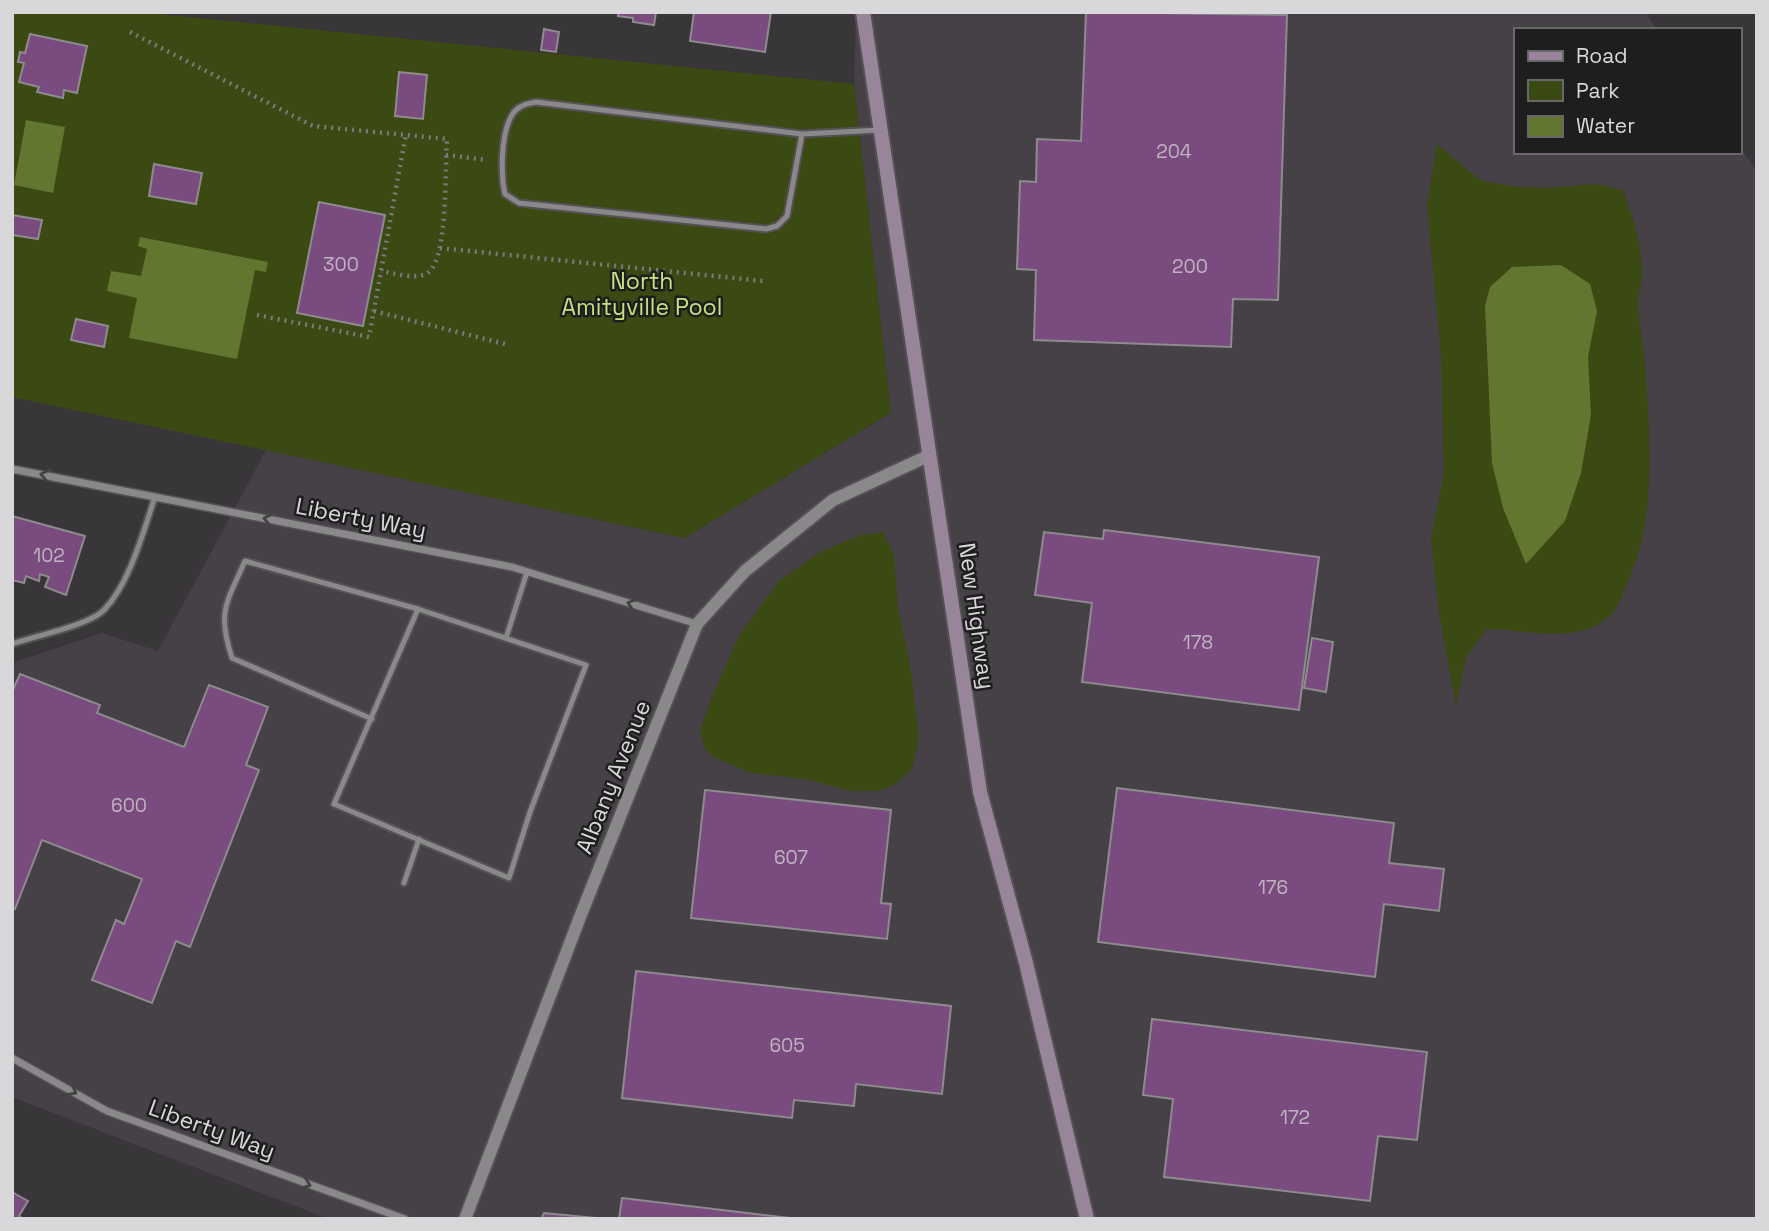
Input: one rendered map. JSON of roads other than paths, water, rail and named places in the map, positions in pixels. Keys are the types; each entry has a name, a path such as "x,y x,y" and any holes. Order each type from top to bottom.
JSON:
{"main road":[{"name":"New Highway","path":"863,12 979,792 1026,963 1087,1219"}],"street":[{"name":"Albany Avenue","path":"465,1219 580,917 697,624 744,571 833,500 930,455"},
{"name":"Liberty Way","path":"12,469 527,572 697,624"},
{"name":"Liberty Way","path":"12,1058 107,1111 405,1219"}],"lane":[{"path":"802,134 787,216 777,226 766,229 519,203 505,194 501,176 507,122 518,107 536,102 802,134 880,130"},
{"path":"12,644 56,632 103,612 131,566 155,497"},
{"path":"372,719 232,658 223,631 222,611 245,561 418,609 586,665 530,812 509,878 334,804 372,719 418,609"},
{"path":"506,638 527,572"},
{"path":"404,883 419,839"}],"water":[{"path":"26,120 65,127 53,193 14,185"},
{"path":"140,237 268,262 266,272 255,270 237,359 129,338 137,298 107,291 111,271 141,276 147,249 138,246"},
{"path":"1561,265 1590,284 1597,311 1588,357 1591,415 1581,473 1565,521 1526,564 1503,508 1492,463 1485,306 1490,287 1512,267"}],"park label":[{"name":"North Amityville Pool","path":"642,294"}]}
